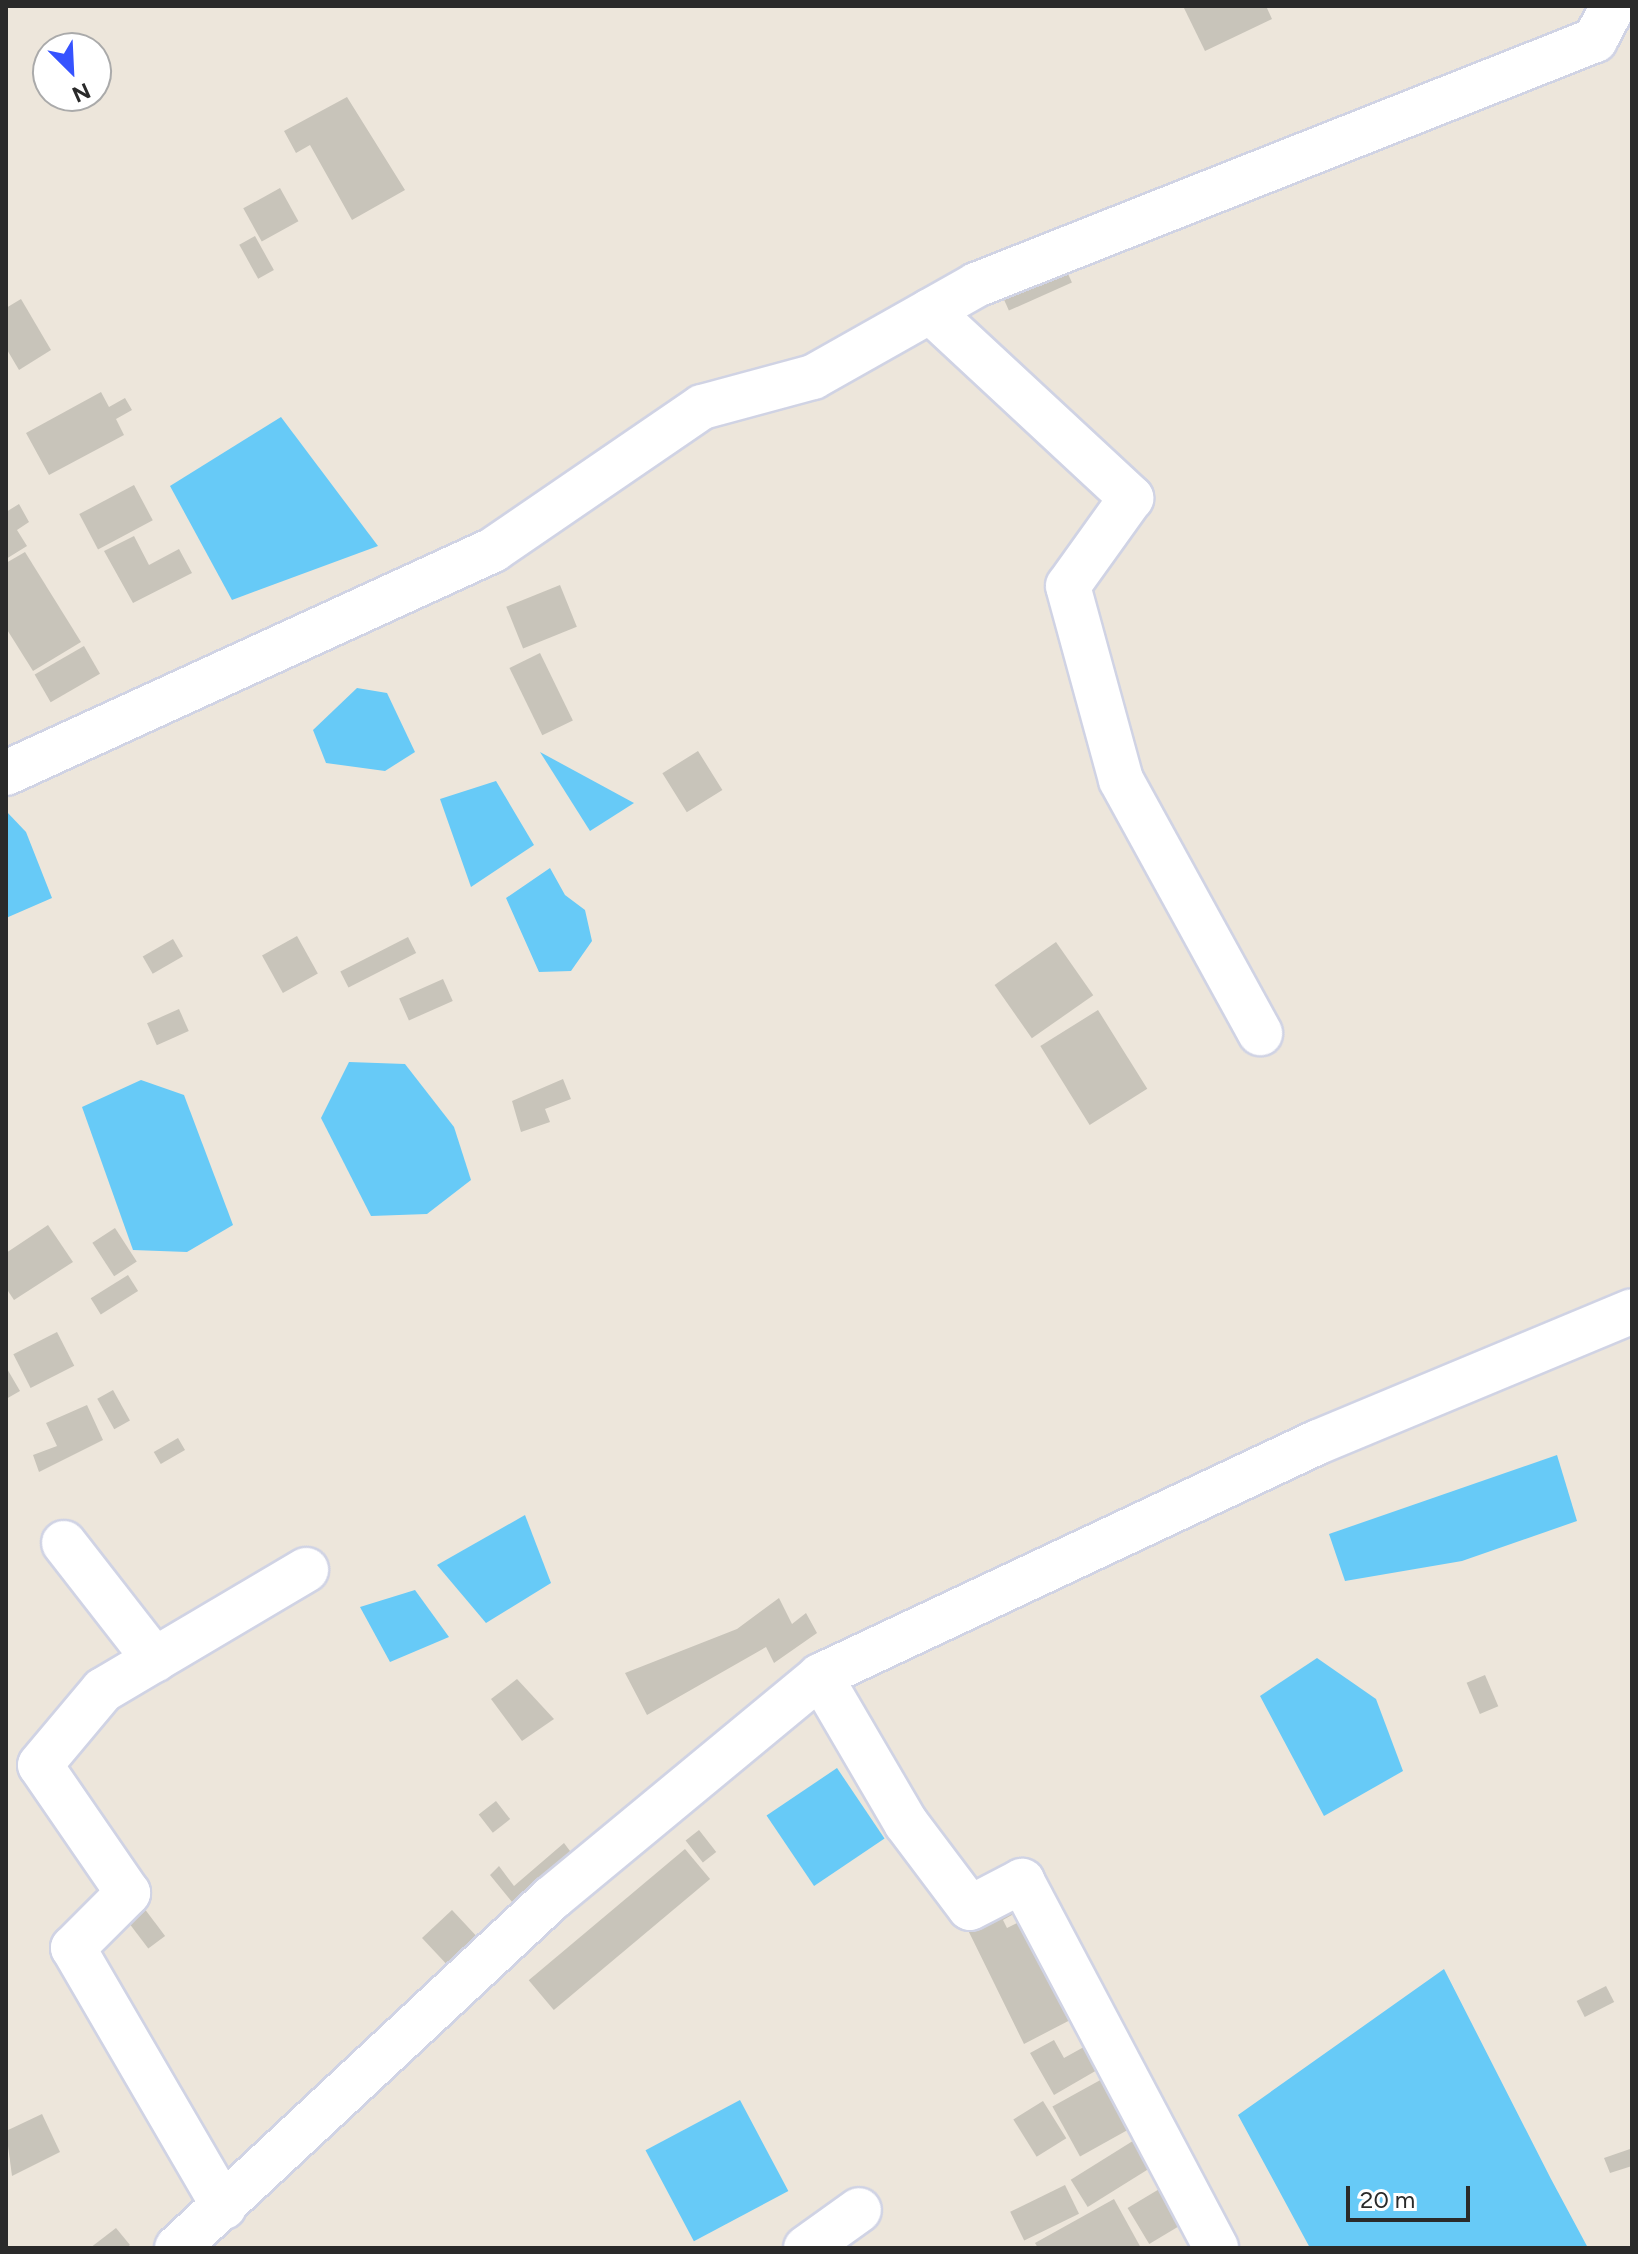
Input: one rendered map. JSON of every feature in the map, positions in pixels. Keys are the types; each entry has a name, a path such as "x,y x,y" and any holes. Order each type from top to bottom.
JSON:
{"street":[{"path":"6,773 493,550 702,407 813,377 976,285 1595,40 1613,6"},
{"path":"930,311 1131,498 1068,586 1121,780 1260,1033"},
{"path":"177,2248 552,1898 820,1676 1318,1442 1632,1311"},
{"path":"64,1543 155,1660"},
{"path":"224,2207 73,1948 128,1893 40,1765 103,1690 306,1570"},
{"path":"820,1676 906,1823 970,1908 1022,1881 1216,2248"},
{"path":"806,2248 859,2210"}],"water":[{"path":"281,417 378,546 232,600 170,486"},
{"path":"357,688 387,693 415,752 385,771 326,763 313,730"},
{"path":"540,752 634,803 590,831"},
{"path":"496,781 534,845 471,887 440,799"},
{"path":"6,811 26,832 52,898 6,918"},
{"path":"550,868 565,895 585,910 592,941 571,971 539,972 506,898"},
{"path":"349,1062 405,1064 454,1127 471,1180 427,1214 371,1216 321,1118"},
{"path":"141,1080 184,1095 233,1225 187,1252 133,1250 82,1107"},
{"path":"1557,1455 1577,1521 1462,1561 1345,1581 1329,1534"},
{"path":"525,1515 551,1583 486,1623 437,1565"},
{"path":"415,1590 449,1637 390,1662 360,1607"},
{"path":"1317,1658 1376,1699 1403,1771 1324,1816 1260,1696"},
{"path":"837,1768 885,1838 814,1886 767,1816"},
{"path":"1444,1969 1588,2248 1310,2248 1238,2115"},
{"path":"740,2100 788,2191 694,2241 646,2150"}],"building":[{"path":"1183,6 1266,6 1272,19 1205,51"},
{"path":"347,97 405,190 352,220 310,145 296,153 284,131"},
{"path":"280,188 298,221 262,242 243,208"},
{"path":"255,236 274,270 258,279 239,245"},
{"path":"1065,267 1072,283 1009,311 1002,295"},
{"path":"21,299 51,350 19,370 6,348 6,308"},
{"path":"101,392 109,407 125,398 132,410 116,419 124,435 49,475 26,433"},
{"path":"134,485 153,520 98,549 79,514"},
{"path":"19,504 29,522 17,530 27,546 6,559 6,512"},
{"path":"134,536 149,565 179,549 192,573 133,603 104,551"},
{"path":"25,552 81,642 33,671 6,628 6,563"},
{"path":"560,585 577,627 523,648 506,607"},
{"path":"84,646 100,674 51,702 35,674"},
{"path":"540,653 573,720 542,735 509,668"},
{"path":"698,751 722,790 687,812 662,773"},
{"path":"297,936 318,974 283,993 262,955"},
{"path":"408,937 416,953 348,988 340,972"},
{"path":"173,939 183,956 153,974 143,956"},
{"path":"1056,942 1093,995 1032,1038 995,985"},
{"path":"443,979 453,1001 409,1020 399,999"},
{"path":"179,1009 189,1031 157,1045 147,1023"},
{"path":"1098,1010 1147,1089 1090,1125 1040,1046"},
{"path":"563,1079 571,1099 545,1109 550,1122 521,1132 512,1101"},
{"path":"48,1225 73,1262 14,1300 6,1288 6,1253"},
{"path":"115,1228 137,1262 114,1276 92,1243"},
{"path":"128,1275 138,1291 101,1314 91,1298"},
{"path":"57,1332 74,1366 31,1388 13,1354"},
{"path":"6,1367 20,1391 6,1399"},
{"path":"113,1390 130,1421 114,1429 97,1399"},
{"path":"87,1405 103,1440 39,1472 33,1455 57,1446 46,1423"},
{"path":"178,1438 185,1450 161,1464 154,1452"},
{"path":"779,1598 792,1624 806,1613 817,1633 774,1663 766,1647 647,1715 625,1673 737,1629"},
{"path":"1485,1675 1498,1706 1480,1714 1467,1683"},
{"path":"517,1679 554,1719 522,1741 491,1699"},
{"path":"496,1801 510,1819 493,1833 479,1815"},
{"path":"699,1830 716,1852 703,1863 686,1840"},
{"path":"564,1843 573,1855 512,1902 490,1875 499,1866 514,1886"},
{"path":"685,1849 710,1879 554,2010 529,1980"},
{"path":"1015,1903 1019,1911 1003,1920 1007,1928 1025,1919 1076,2017 1024,2044 965,1924"},
{"path":"144,1908 165,1936 148,1949 127,1921"},
{"path":"452,1910 476,1936 446,1964 422,1938"},
{"path":"1606,1986 1614,2002 1585,2017 1577,2001"},
{"path":"1054,2040 1064,2058 1091,2043 1104,2066 1054,2095 1030,2053"},
{"path":"1104,2078 1132,2128 1080,2156 1052,2107"},
{"path":"1043,2101 1066,2138 1037,2157 1013,2120"},
{"path":"42,2114 60,2152 12,2176 6,2131"},
{"path":"1136,2139 1153,2166 1088,2207 1071,2180"},
{"path":"1630,2149 1632,2166 1610,2173 1604,2158"},
{"path":"1065,2185 1079,2214 1024,2241 1010,2212"},
{"path":"1161,2188 1183,2224 1149,2244 1128,2208"},
{"path":"1114,2199 1141,2248 1038,2248 1035,2243"},
{"path":"116,2228 130,2245 126,2248 90,2248"}]}
